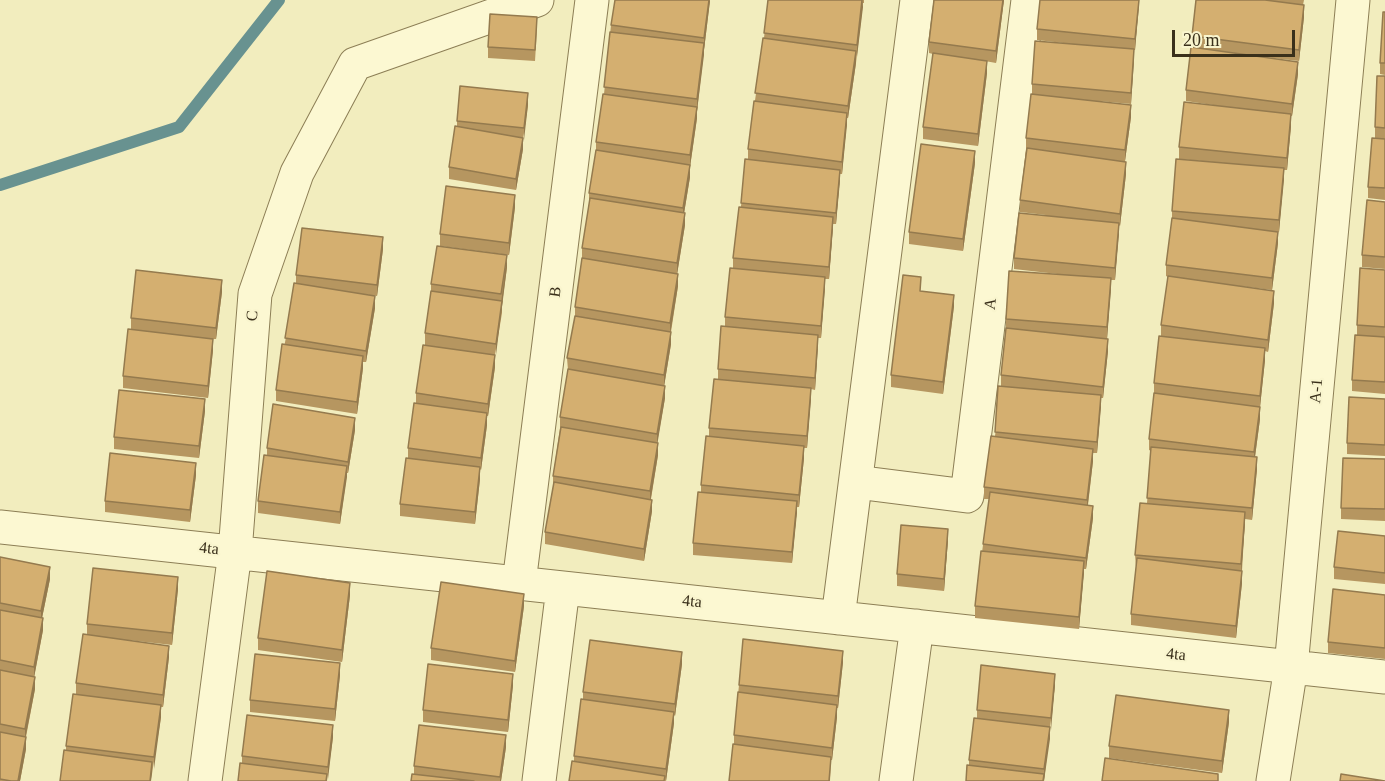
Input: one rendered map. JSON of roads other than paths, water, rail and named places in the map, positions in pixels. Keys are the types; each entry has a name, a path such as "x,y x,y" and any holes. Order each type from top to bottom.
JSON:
{"street":[{"name":"C","path":"205,781 235,552 255,294 297,172 355,64 537,0"},
{"name":"B","path":"519,583 592,0"},
{"path":"838,618 917,0"},
{"name":"A","path":"856,482 967,496 1028,0"},
{"name":"A-1","path":"1274,781 1291,667 1353,0"},
{"name":"4ta","path":"0,527 1385,677"},
{"path":"539,781 562,588"},
{"path":"896,781 917,626"}],"waterway":[{"path":"0,185 179,127 279,0"}]}
